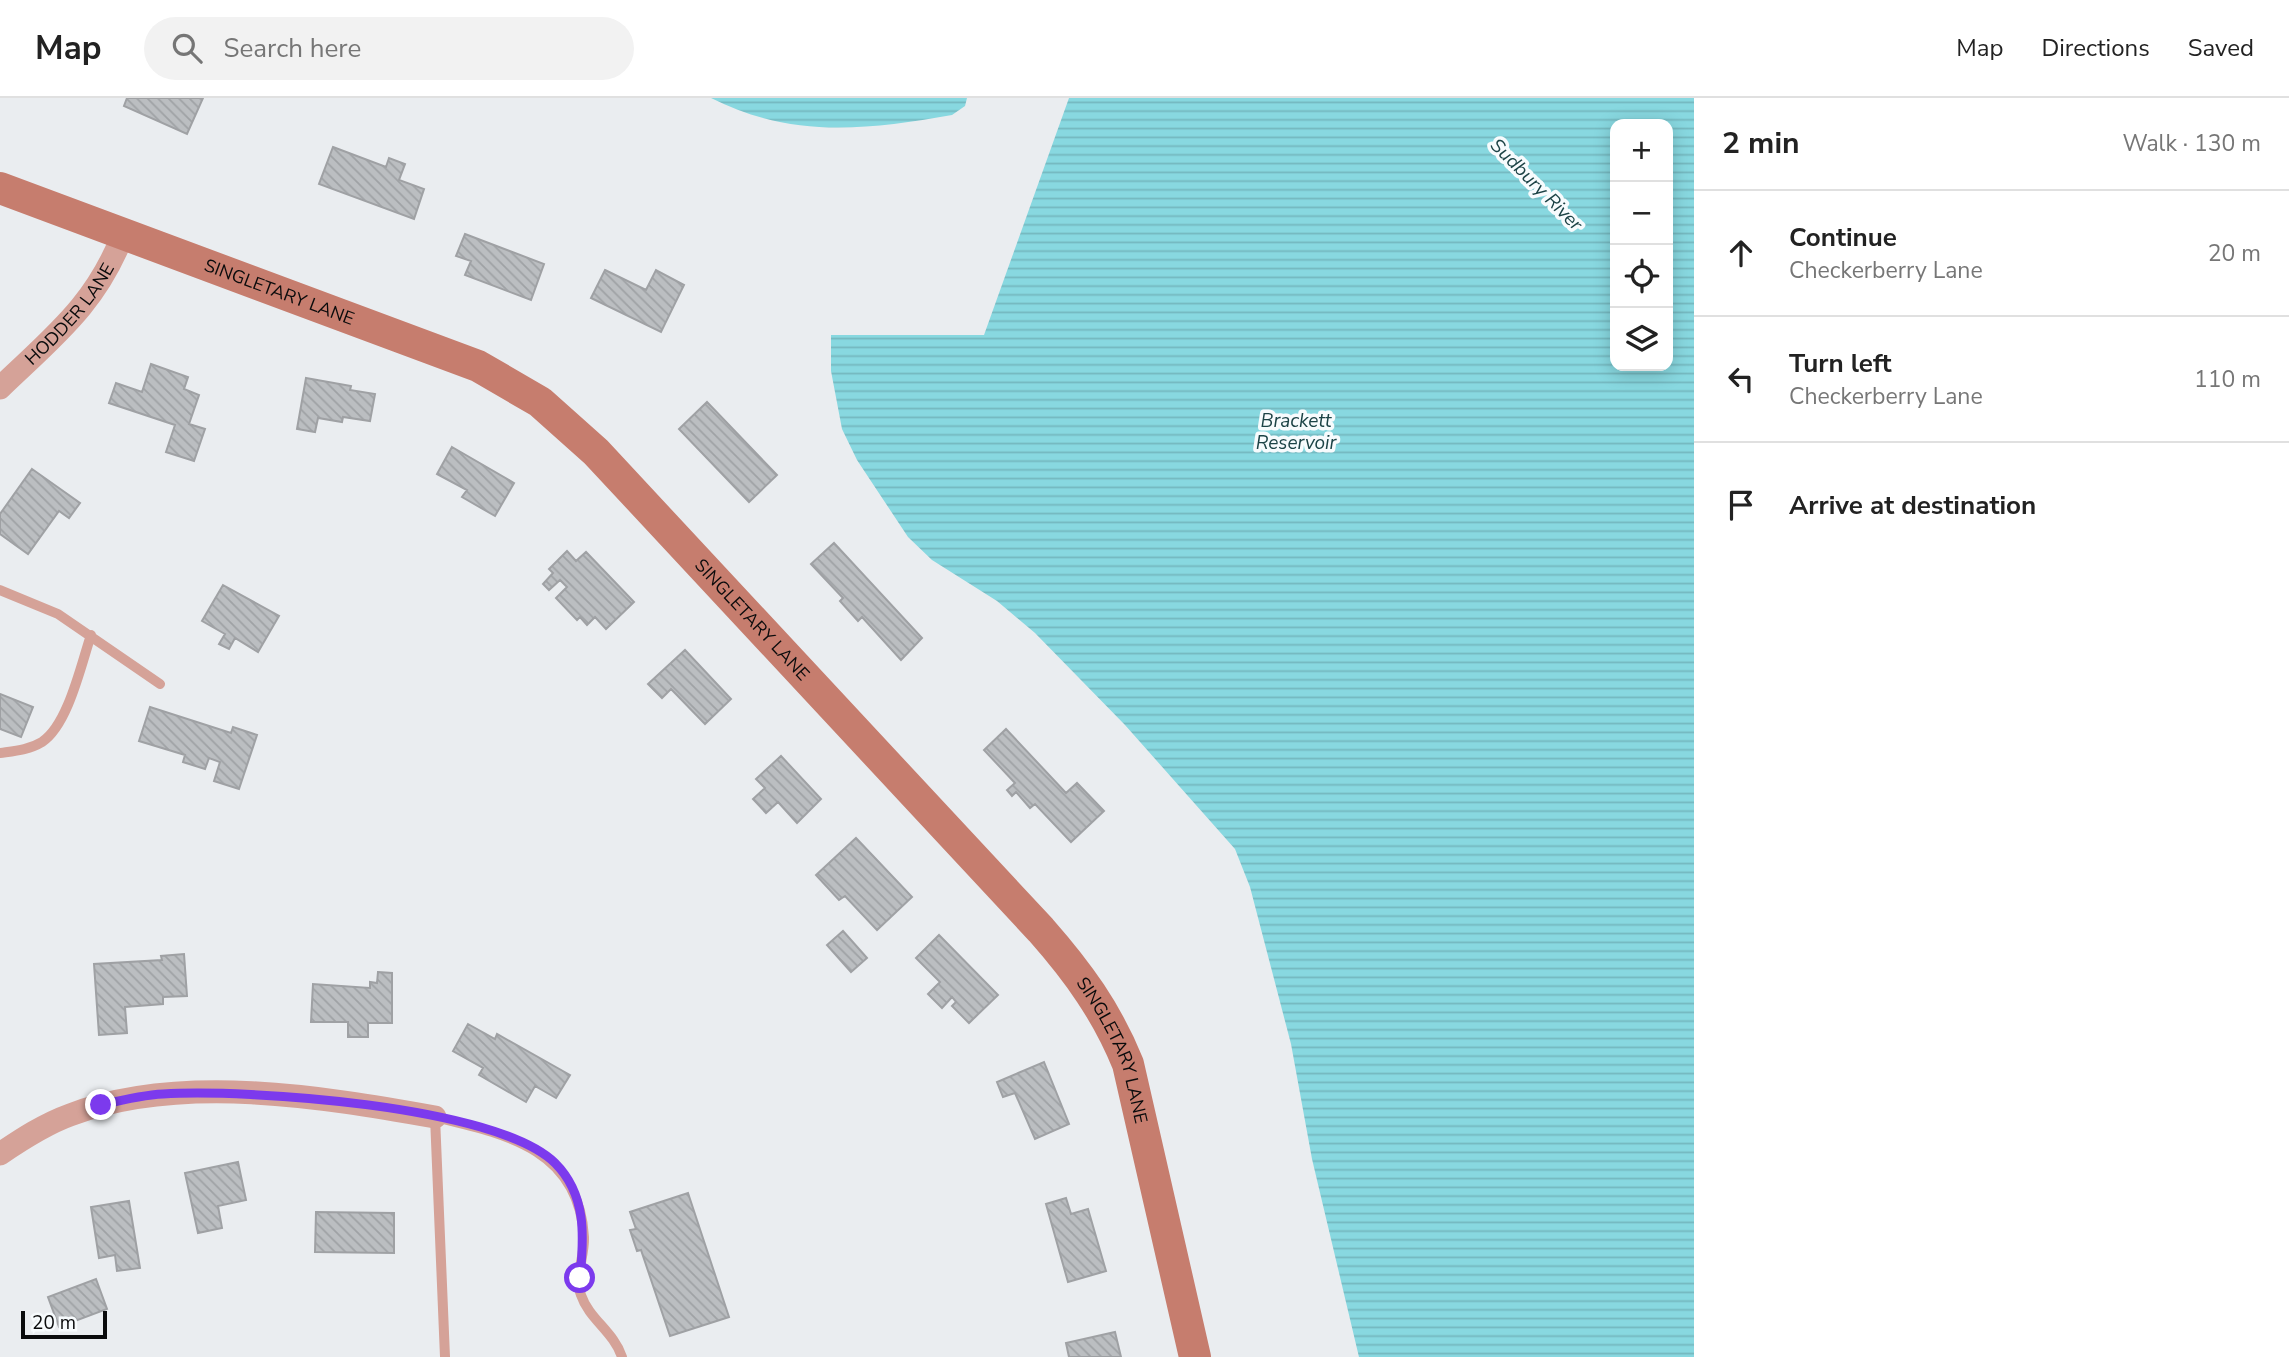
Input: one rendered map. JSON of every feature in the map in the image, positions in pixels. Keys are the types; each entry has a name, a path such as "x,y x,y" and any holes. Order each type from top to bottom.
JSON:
{"street":[{"name":"SINGLETARY LANE","path":"0,188 478,366 540,402 596,452 1041,930 1094,994 1114,1028 1128,1064 1195,1357"},
{"name":"HODDER LANE","path":"0,388 96,291 111,267 124,232"},
{"path":"0,1154 70,1115 130,1097 164,1094 297,1097 435,1117"}],"lane":[{"path":"0,590 58,614 160,684"},
{"path":"0,753 41,743 55,731 91,635"},
{"path":"444,1357 435,1117 496,1133 542,1153 555,1164 578,1200 582,1219 584,1241 580,1293 587,1307 608,1331 622,1357"}],"water":[{"path":"711,98 967,98 965,106 952,115 859,127 830,127 771,120"},
{"name":"Brackett Reservoir","path":"1069,98 1694,98 1694,1357 1359,1357 1312,1159 1291,1044 1250,887 1235,849 1125,725 1035,633 997,601 932,560 908,537 857,460 842,429 831,371 831,335 984,335"}],"building":[{"path":"127,98 203,98 187,134 124,106"},
{"path":"333,147 386,167 389,158 405,164 399,180 424,189 414,219 319,184"},
{"path":"465,234 544,264 531,300 465,275 471,261 456,256"},
{"path":"605,270 646,290 656,270 684,285 661,332 591,298"},
{"path":"151,364 188,377 184,389 199,395 189,424 205,429 194,461 166,452 175,425 109,403 116,383 142,392"},
{"path":"306,378 351,386 350,390 375,394 370,421 343,417 342,422 318,418 315,432 297,429"},
{"path":"707,402 777,475 749,502 679,429"},
{"path":"452,447 514,483 495,516 462,497 467,490 437,474"},
{"path":"32,469 80,503 69,518 59,511 28,554 0,534 0,514"},
{"path":"834,543 922,638 901,660 862,617 858,621 840,601 843,598 811,564"},
{"path":"567,551 576,561 586,552 634,602 606,629 595,617 587,625 580,617 577,620 556,598 567,587 560,580 549,590 543,584 553,573 549,569"},
{"path":"223,585 279,616 258,652 235,638 229,649 219,644 225,634 202,621"},
{"path":"685,650 731,699 705,724 671,689 662,698 648,684"},
{"path":"0,694 33,707 21,737 0,729"},
{"path":"150,707 231,733 233,727 257,735 239,789 214,781 220,762 209,758 205,769 183,762 185,755 139,741"},
{"path":"1006,729 1066,793 1077,783 1104,811 1071,842 1035,804 1030,808 1016,792 1012,796 1007,790 1015,783 984,750"},
{"path":"781,756 821,799 797,823 778,802 766,813 753,799 765,788 756,779"},
{"path":"856,838 912,897 877,930 845,896 839,900 816,875"},
{"path":"843,931 867,958 851,972 827,945"},
{"path":"939,935 998,995 969,1023 952,1006 956,1002 952,997 942,1008 928,994 940,982 916,958"},
{"path":"184,954 187,996 163,997 163,1004 125,1007 127,1033 99,1035 94,964 162,960 161,956"},
{"path":"378,972 392,973 392,1023 368,1023 368,1037 348,1037 348,1022 311,1022 313,984 370,988 370,982 377,983"},
{"path":"468,1024 495,1039 497,1034 570,1075 556,1098 535,1086 526,1102 479,1075 483,1068 453,1051"},
{"path":"1044,1062 1069,1124 1035,1139 1015,1093 1003,1097 997,1082"},
{"path":"238,1162 246,1200 218,1206 222,1228 198,1233 185,1173"},
{"path":"688,1193 729,1317 670,1336 641,1250 637,1251 630,1230 636,1229 630,1212"},
{"path":"1066,1198 1071,1214 1088,1209 1106,1271 1068,1282 1046,1204"},
{"path":"129,1201 140,1268 117,1271 115,1255 99,1258 91,1207"},
{"path":"316,1212 394,1213 394,1253 315,1252"},
{"path":"96,1279 107,1309 59,1327 48,1297"},
{"path":"1115,1332 1121,1357 1069,1357 1066,1343"}],"route":[{"path":"101,1105 130,1097 164,1094 297,1097 397,1110 496,1133 542,1153 569,1182 578,1200 582,1219 584,1241 580,1278"}],"water label":[{"name":"Sudbury River","path":"1537,184"}]}
